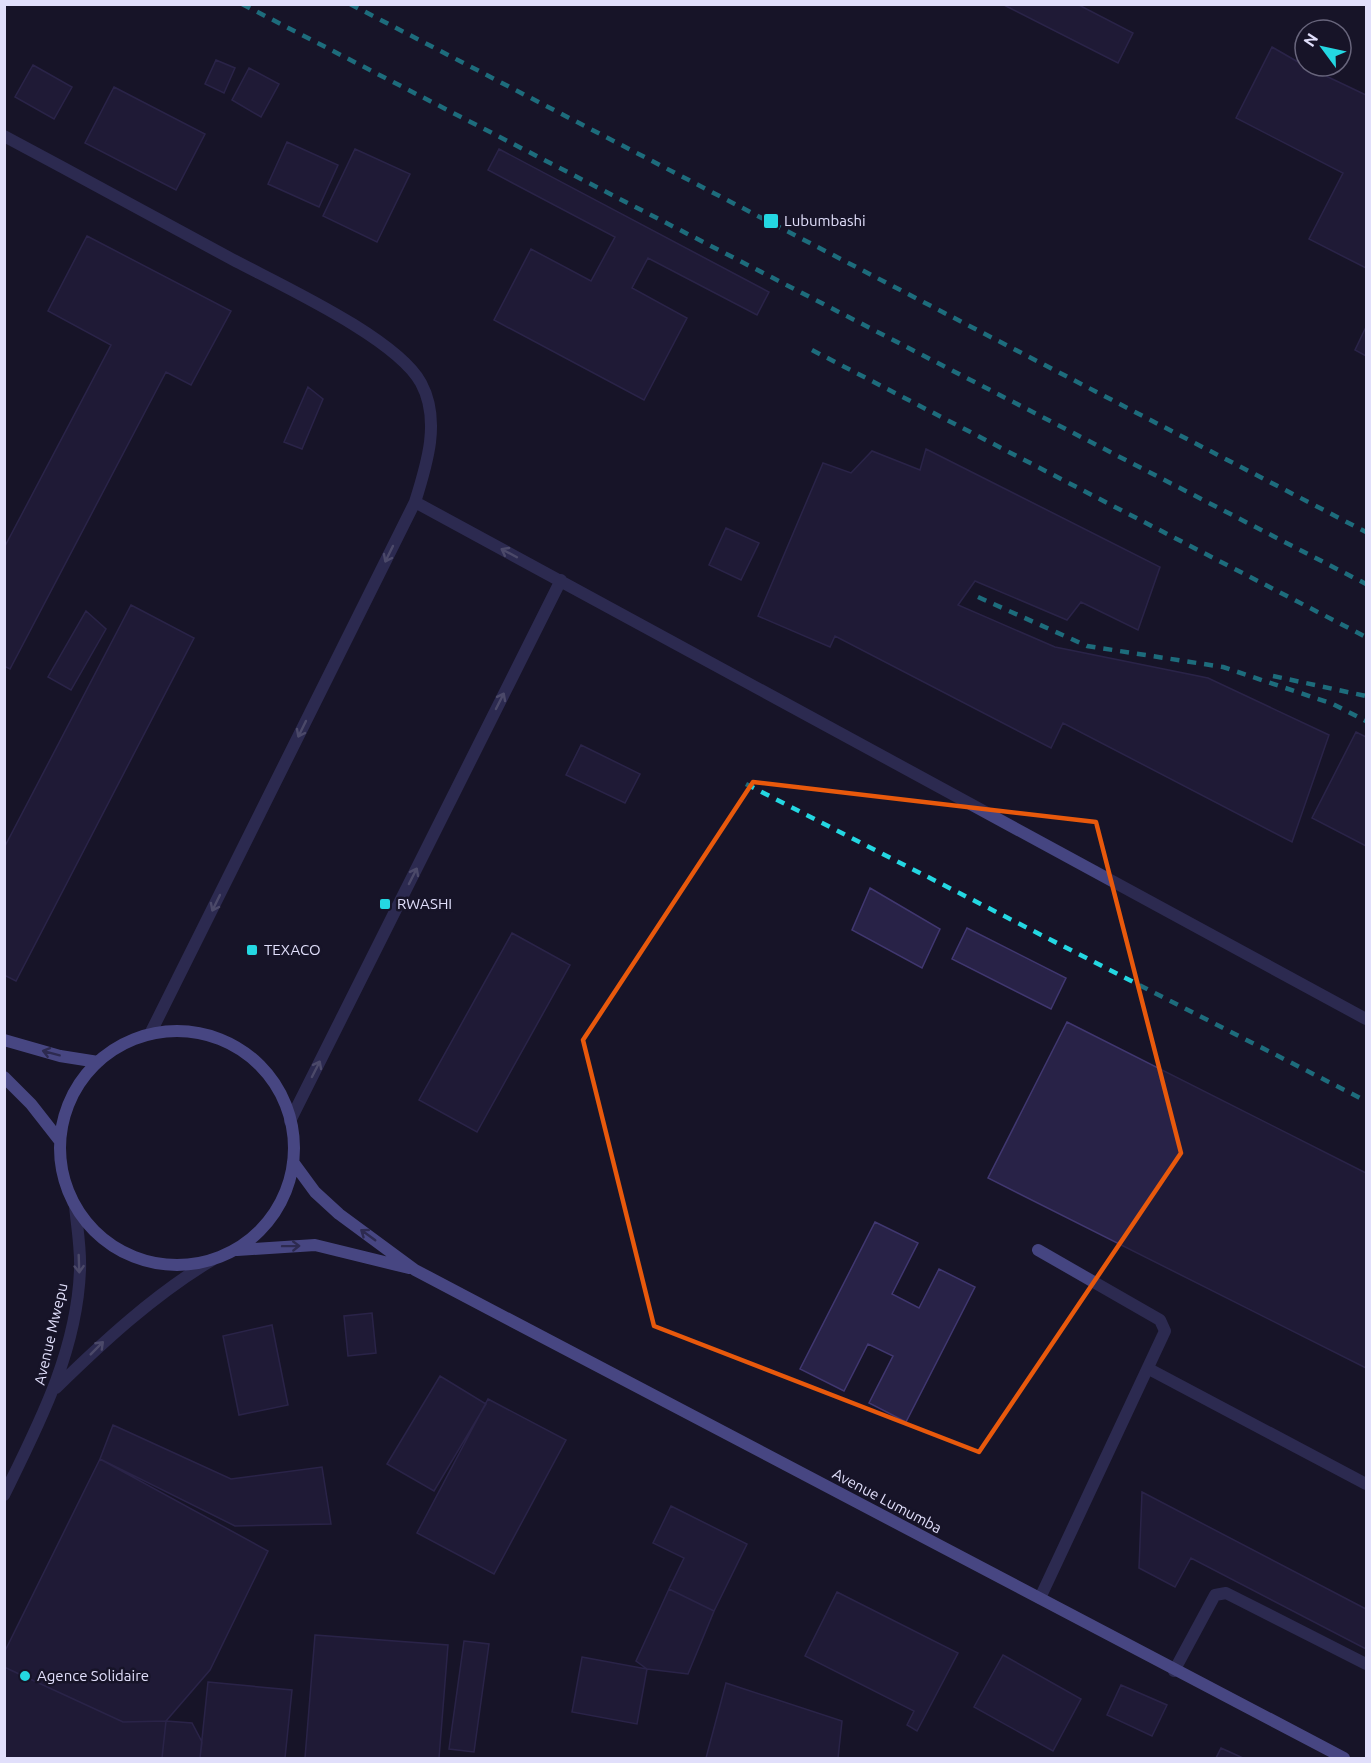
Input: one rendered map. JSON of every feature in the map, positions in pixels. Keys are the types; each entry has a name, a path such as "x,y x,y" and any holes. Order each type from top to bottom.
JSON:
{"main road":[{"path":"173,1031 196,1033 218,1038 239,1048 257,1062 272,1080 283,1100 290,1121 293,1162 281,1200 268,1220 252,1237 212,1260 178,1265 143,1260 121,1252 103,1240 87,1224 75,1206 66,1185 60,1141 63,1119 72,1098 83,1079 98,1062 122,1045 150,1034 173,1031"},
{"path":"4,1040 60,1056 98,1062"},
{"path":"4,1077 31,1104 60,1141"},
{"path":"293,1162 315,1192 339,1214 416,1270"},
{"path":"233,1250 315,1245 416,1270"},
{"name":"Avenue Lumumba","path":"416,1270 1040,1598 1174,1671 1344,1758"}],"street":[{"path":"4,136 358,327 410,368 422,383 432,428 429,456 415,502 150,1034"},
{"path":"415,502 1366,1019"},
{"path":"290,1121 561,580"},
{"name":"Avenue Mwepu","path":"4,1495 56,1389 76,1307 80,1269 75,1206"},
{"path":"1038,1250 1163,1324 1164,1337 1040,1598"},
{"path":"56,1389 107,1338 186,1275 212,1260"},
{"path":"1149,1369 1366,1484"},
{"path":"1174,1671 1215,1595 1226,1593 1366,1664"}],"highlighted area":[{"path":"753,782 1096,822 1181,1153 979,1452 654,1326 583,1040"}],"building":[{"path":"1002,4 1077,4 1133,33 1118,63"},
{"path":"1272,47 1293,59 1293,78 1330,78 1366,95 1366,268 1309,239 1343,173 1236,118"},
{"path":"216,60 235,68 224,93 205,84"},
{"path":"33,65 72,87 54,119 15,97"},
{"path":"249,68 279,84 261,117 232,100"},
{"path":"114,87 205,134 176,190 85,143"},
{"path":"287,142 338,165 319,207 268,184"},
{"path":"355,149 410,174 377,242 323,216"},
{"path":"499,149 769,292 757,315 648,258 632,288 687,318 644,400 494,320 531,249 591,281 615,237 488,170"},
{"path":"87,236 231,311 191,385 166,372 10,669 4,666 4,548 111,345 48,311"},
{"path":"1366,327 1366,356 1355,350"},
{"path":"308,387 323,399 302,449 284,442"},
{"path":"926,449 1160,567 1138,630 1081,602 1067,620 975,581 958,605 1055,647 1208,678 1329,735 1292,842 1063,723 1051,748 835,636 830,647 758,616 823,463 851,473 872,451 920,470"},
{"path":"726,528 759,543 741,580 709,565"},
{"path":"131,605 194,638 16,981 4,975 4,848"},
{"path":"86,611 106,629 71,690 48,677"},
{"path":"1356,732 1366,737 1366,846 1312,818"},
{"path":"581,745 640,774 625,803 566,775"},
{"path":"870,888 940,929 922,968 852,930"},
{"path":"967,928 1066,978 1051,1009 952,959"},
{"path":"512,933 570,965 477,1132 419,1100"},
{"path":"1067,1022 1366,1173 1366,1368 988,1178"},
{"path":"875,1222 918,1243 892,1294 919,1308 939,1269 975,1287 906,1422 869,1403 893,1356 868,1344 844,1391 800,1369"},
{"path":"372,1313 376,1353 348,1356 344,1316"},
{"path":"272,1325 288,1405 239,1415 223,1336"},
{"path":"440,1376 486,1404 434,1491 387,1464"},
{"path":"488,1399 566,1440 494,1574 417,1533"},
{"path":"113,1425 231,1479 322,1467 331,1524 235,1526 100,1459"},
{"path":"100,1459 268,1551 210,1670 166,1721 123,1722 4,1667 4,1653"},
{"path":"1142,1492 1366,1609 1366,1649 1191,1558 1175,1587 1139,1568"},
{"path":"671,1506 747,1544 714,1611 669,1589 684,1558 653,1543"},
{"path":"669,1589 714,1611 688,1674 647,1669 636,1661"},
{"path":"837,1592 958,1653 917,1731 907,1725 914,1711 805,1656"},
{"path":"315,1635 448,1645 439,1758 305,1758"},
{"path":"464,1641 489,1644 474,1752 449,1749"},
{"path":"1003,1655 1081,1699 1053,1751 974,1707"},
{"path":"582,1657 647,1669 637,1724 572,1712"},
{"path":"4,1667 123,1722 166,1721 162,1758 4,1758"},
{"path":"208,1682 292,1690 285,1758 200,1758"},
{"path":"726,1683 842,1721 838,1758 706,1758"},
{"path":"1121,1685 1167,1705 1152,1736 1107,1715"},
{"path":"166,1721 192,1723 202,1742 200,1758 162,1758"},
{"path":"1221,1748 1243,1758 1216,1758"}],"railway":[{"path":"242,4 1366,584"},
{"path":"350,4 1366,532"},
{"path":"812,350 1366,637"},
{"path":"978,597 1087,646 1223,667 1333,704 1366,721"},
{"path":"1273,676 1366,696"},
{"path":"746,784 1366,1101"}],"place":[{"name":"Lubumbashi","path":"771,221"},
{"name":"RWASHI","path":"385,904"},
{"name":"TEXACO","path":"252,950"},
{"name":"Agence Solidaire","path":"25,1676"}]}
